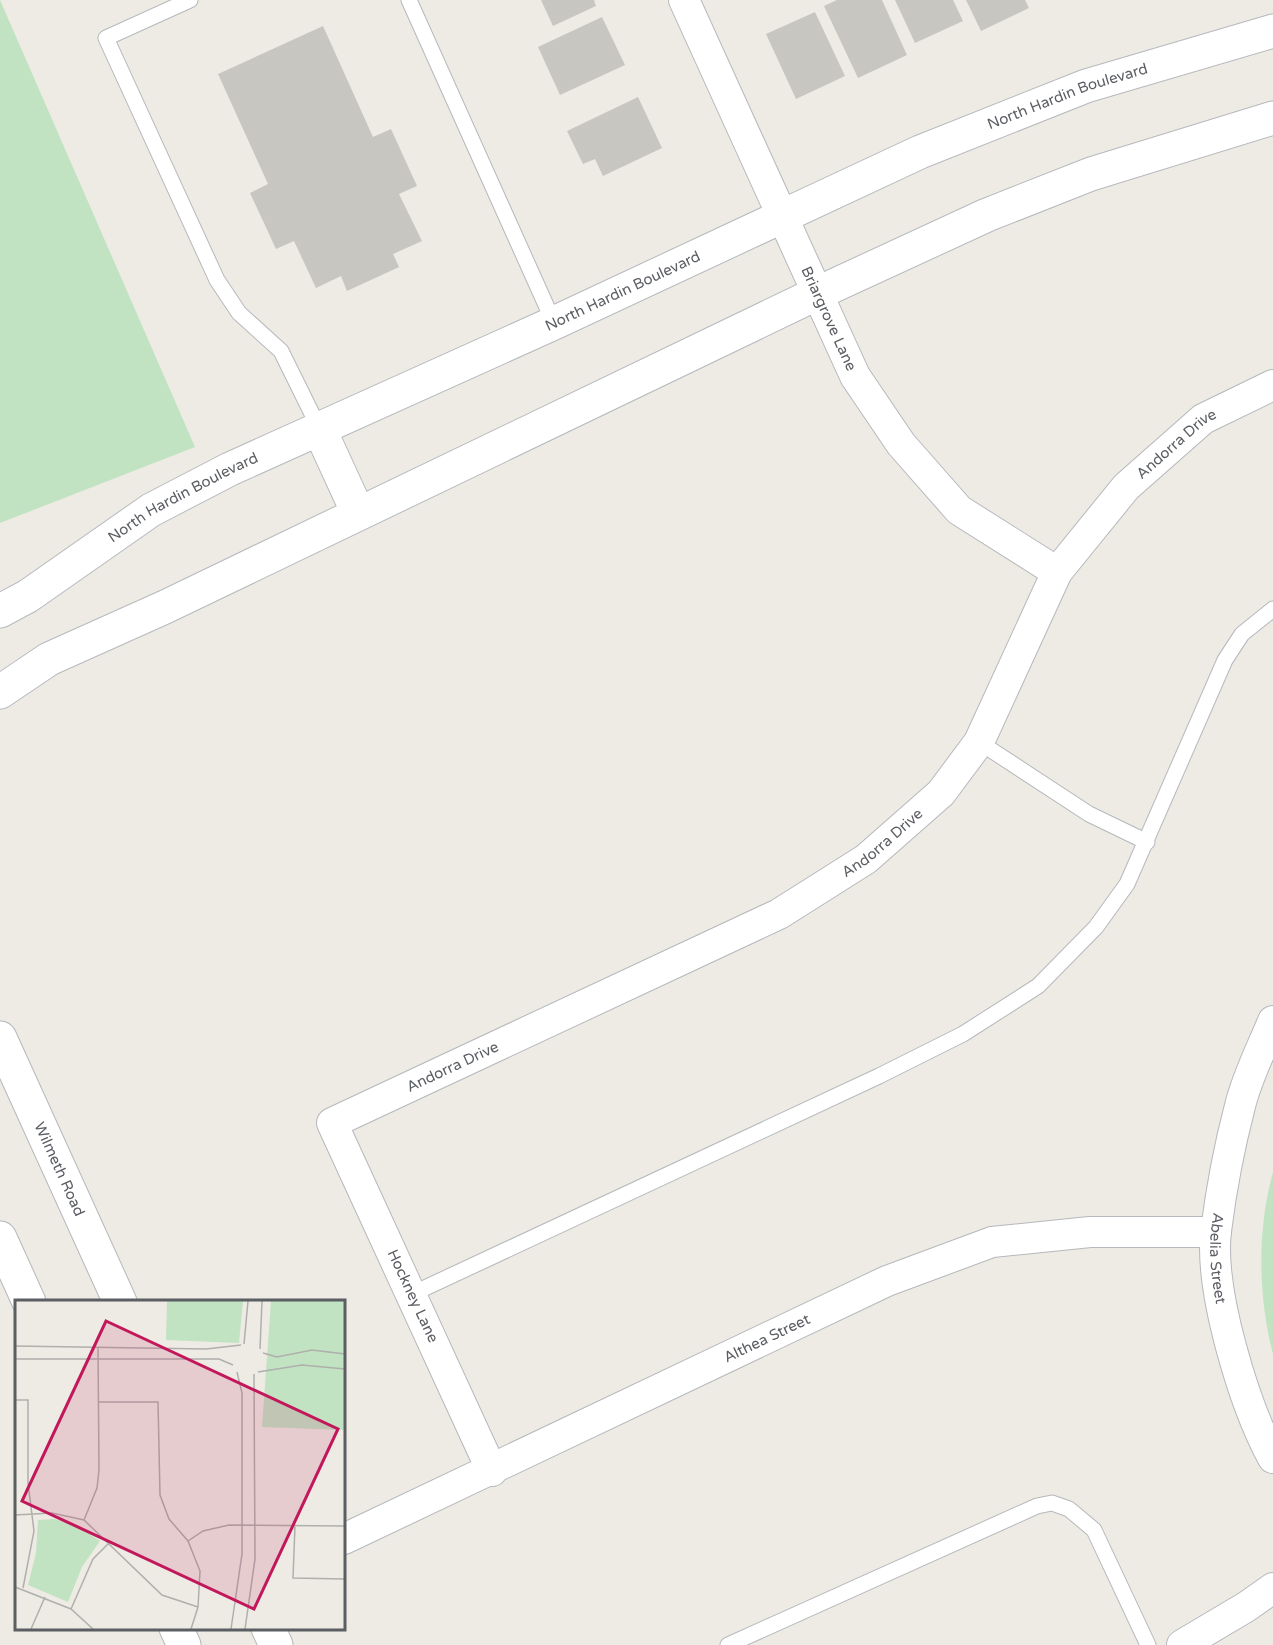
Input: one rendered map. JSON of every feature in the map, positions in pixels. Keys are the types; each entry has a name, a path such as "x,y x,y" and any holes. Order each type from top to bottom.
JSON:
{"main road":[{"name":"North Hardin Boulevard","path":"0,611 28,596 151,510 230,469 554,323 920,152 1035,105 1160,63 1273,31"},
{"path":"0,692 49,659 165,607 818,293 1040,194 1147,155 1273,118"},
{"path":"319,429 357,513"},
{"name":"Wilmeth Road","path":"0,1038 119,1300"},
{"path":"0,1238 27,1300"},
{"path":"176,1630 184,1645"},
{"path":"268,1630 276,1645"}],"street":[{"name":"Briargrove Lane","path":"684,0 855,376 901,444 959,510 1058,572"},
{"name":"Andorra Drive","path":"332,1123 779,914 866,859 940,793 979,742 1058,572 1126,487 1203,419 1273,385"},
{"name":"Abelia Street","path":"1273,1021 1240,1104 1216,1232 1216,1271 1237,1366 1263,1439 1273,1458"},
{"name":"Hockney Lane","path":"332,1123 492,1471"},
{"name":"Althea Street","path":"345,1539 492,1471 887,1281 992,1242 1090,1232 1216,1232"},
{"path":"1182,1645 1273,1588"}],"lane":[{"path":"190,0 106,38 222,289 239,313 281,351 319,429"},
{"path":"409,0 554,323"},
{"path":"412,1294 879,1076 963,1034 1038,986 1096,927 1127,884 1225,660 1242,634 1273,609"},
{"path":"979,742 1089,814 1147,842"},
{"path":"728,1645 1037,1506 1052,1503 1069,1509 1094,1530 1148,1645"}],"green space":[{"path":"0,0 195,447 0,523"},
{"path":"1273,1172 1273,1354 1264,1310 1261,1263 1264,1216"}],"building":[{"path":"541,0 594,0 596,6 553,26"},
{"path":"837,0 882,0 907,55 858,78 824,6"},
{"path":"895,0 953,0 963,21 915,43"},
{"path":"966,0 1025,0 1029,8 981,31"},
{"path":"815,12 845,76 796,99 766,34"},
{"path":"602,17 625,65 560,95 538,47"},
{"path":"323,26 373,137 391,129 417,186 399,194 422,241 393,254 399,267 347,291 341,276 316,288 294,241 276,249 250,193 268,184 218,74"},
{"path":"638,97 662,148 603,176 595,159 583,164 567,131"}]}
